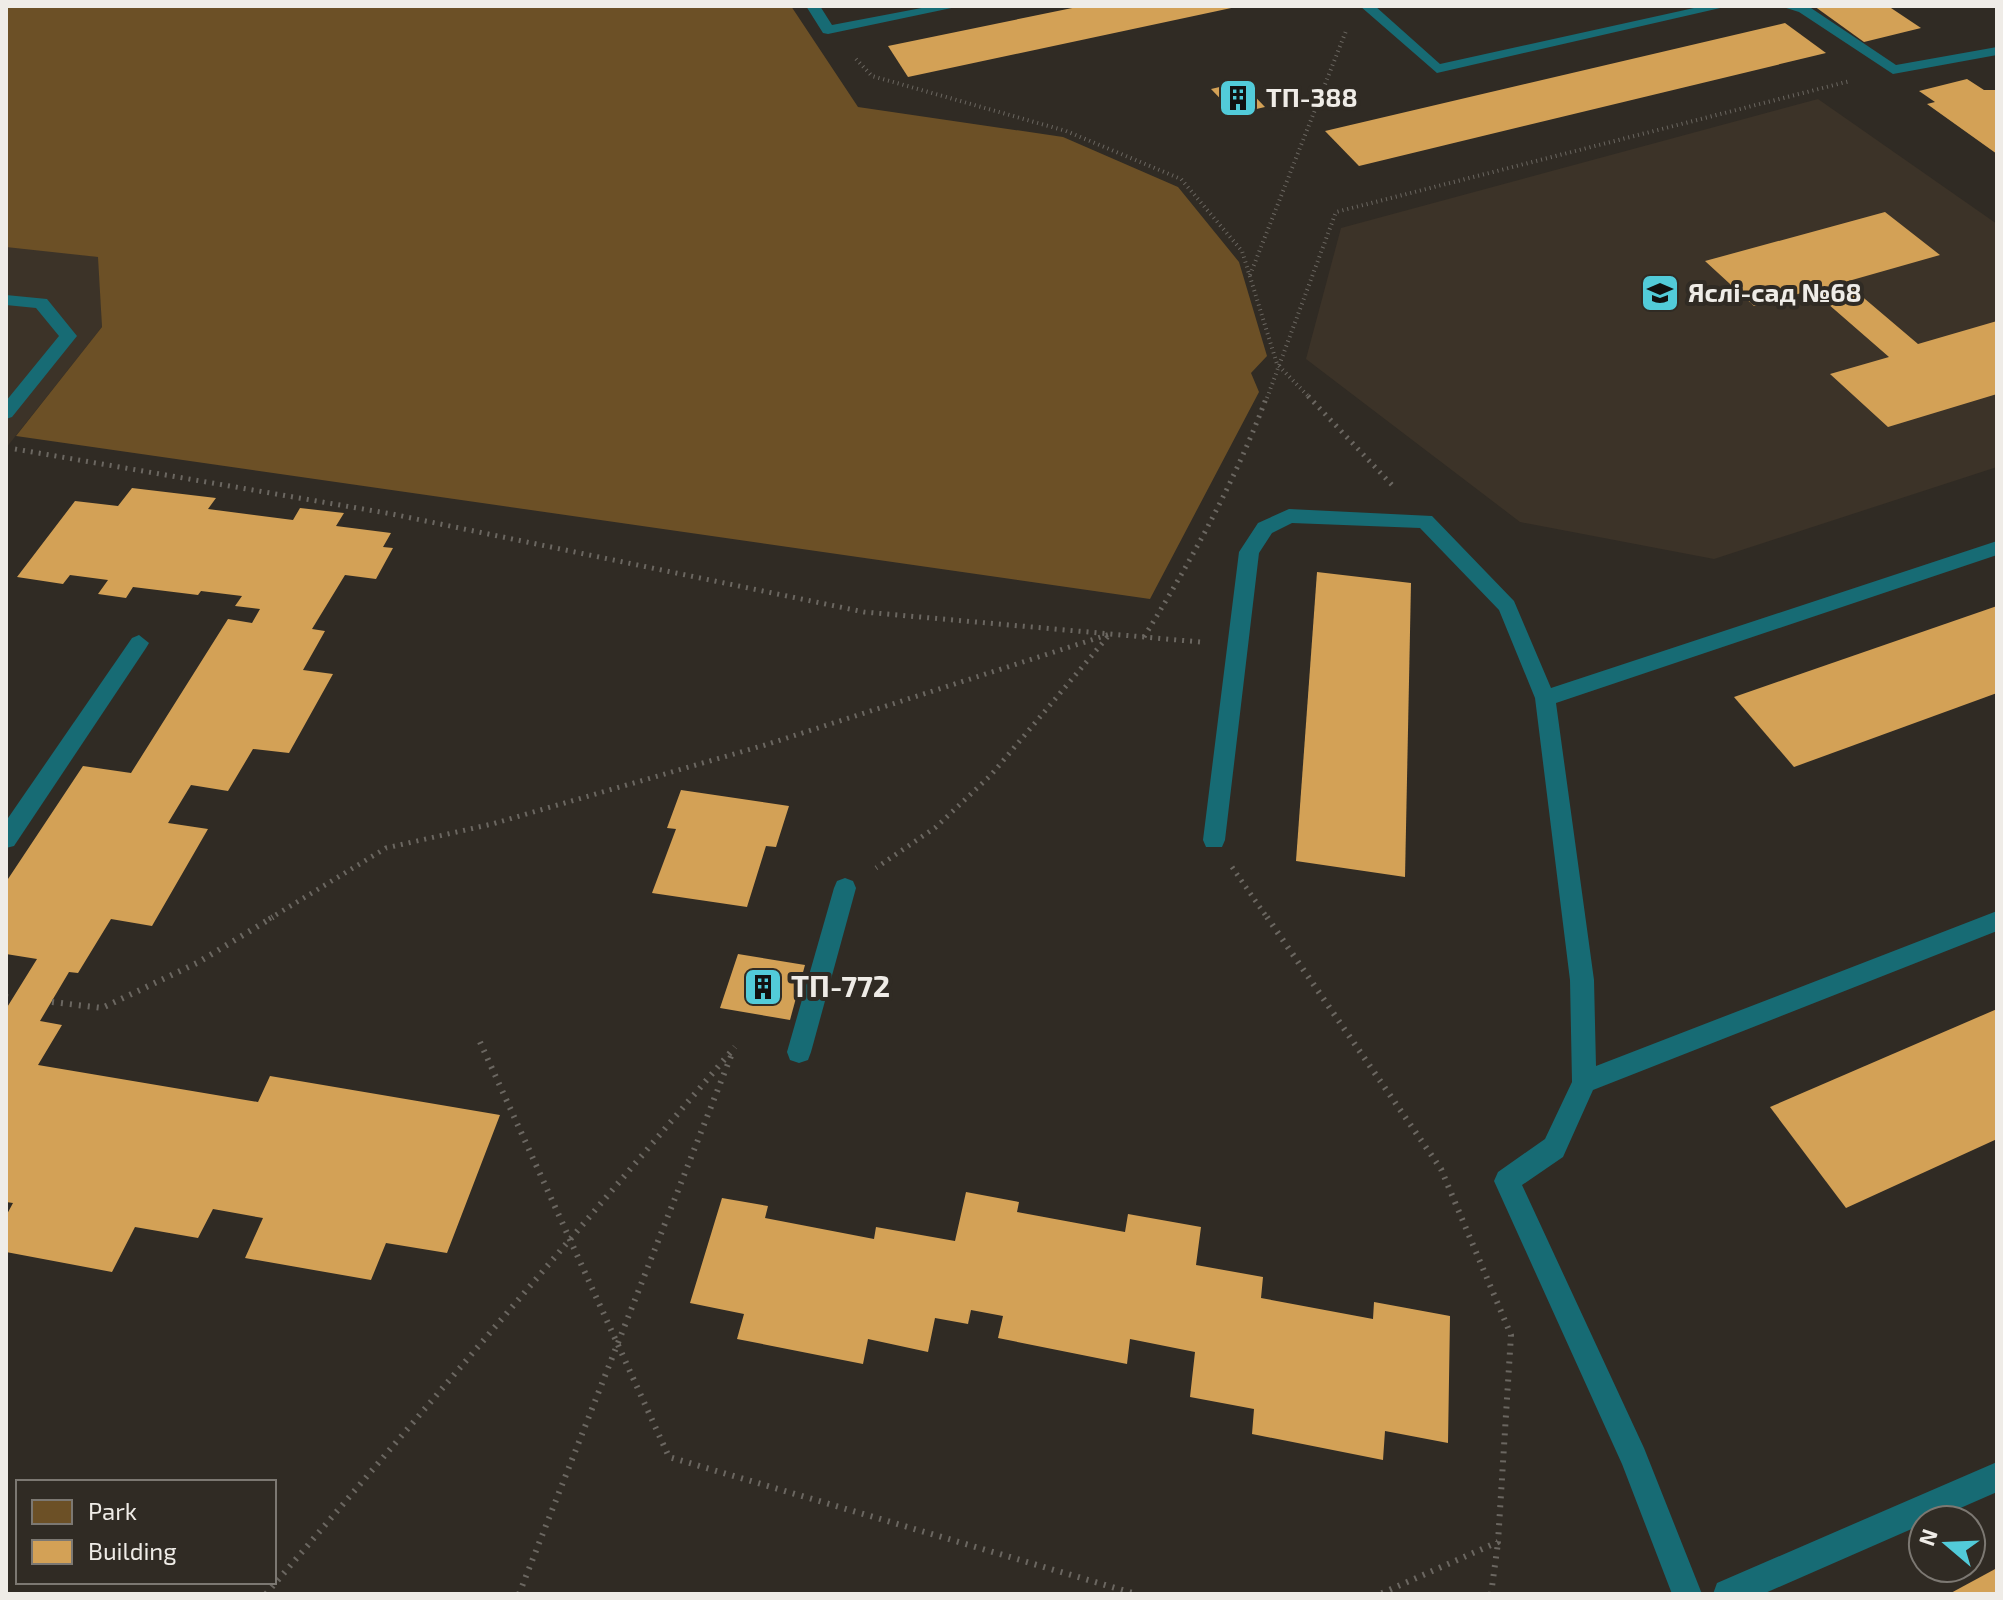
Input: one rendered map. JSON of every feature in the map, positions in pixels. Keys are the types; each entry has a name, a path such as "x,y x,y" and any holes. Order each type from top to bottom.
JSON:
{"lane":[{"path":"813,6 828,30 954,6"},
{"path":"1367,6 1437,69 1722,6"},
{"path":"1787,6 1803,9 1893,70 1997,51"},
{"path":"6,300 41,303 68,336 6,413"},
{"path":"1214,840 1249,552 1265,528 1289,516 1425,521 1507,606 1545,698 1582,980 1584,1082 1554,1148 1507,1181 1634,1458 1687,1594"},
{"path":"1545,698 1997,548"},
{"path":"6,839 139,643"},
{"path":"799,1052 845,888"},
{"path":"1584,1082 1997,921"},
{"path":"1728,1594 1997,1477"}],"path":[{"path":"1250,276 1350,20"},
{"path":"828,30 872,76 1066,131 1181,179 1242,251 1277,364 1425,521"},
{"path":"1144,637 1205,538 1249,446 1336,212 1893,70"},
{"path":"6,448 392,514 864,612 1237,646"},
{"path":"845,888 936,827 980,785 1110,634"},
{"path":"52,1002 102,1008 197,963 386,848 492,824 765,745 1110,634"},
{"path":"1214,840 1441,1169 1511,1335 1498,1542 1491,1594"},
{"path":"480,1042 569,1241 619,1340 669,1457 1136,1594"},
{"path":"276,1582 735,1047 519,1594"},
{"path":"1380,1594 1498,1542"}],"shaded area":[{"name":"Яслі-сад №68","path":"1818,99 1997,224 1997,467 1714,559 1520,522 1306,359 1341,228"},
{"path":"6,245 99,257 102,327 6,448"}],"green space":[{"path":"6,6 791,6 858,107 1063,137 1178,187 1239,262 1267,356 1251,373 1259,392 1150,599 16,436 102,327 98,257 6,247"}],"building":[{"path":"1082,6 1236,7 908,77 888,46"},
{"path":"1814,6 1888,6 1921,28 1864,42"},
{"path":"1785,23 1826,53 1359,166 1325,131"},
{"path":"1967,79 1984,90 1997,90 1997,154 1927,104 1935,102 1919,91"},
{"name":"ТП-388","path":"1241,82 1265,107 1235,114 1211,89"},
{"path":"1885,212 1940,255 1845,282 1918,344 1997,321 1997,394 1888,427 1830,374 1889,357 1812,290 1754,306 1705,261"},
{"path":"132,488 216,498 208,509 293,520 300,508 344,513 336,526 391,533 383,547 393,548 376,579 345,575 312,629 325,631 303,670 333,674 289,753 253,749 228,791 191,785 168,823 208,829 152,926 111,919 78,973 69,972 40,1021 62,1025 38,1065 258,1102 270,1076 500,1115 447,1253 386,1243 371,1280 245,1258 263,1218 213,1209 198,1238 135,1227 112,1272 6,1252 6,1216 13,1203 6,1202 6,1009 37,959 6,954 6,882 83,766 131,773 228,619 252,623 260,609 235,606 242,596 201,591 198,595 133,587 126,598 98,594 108,580 70,575 63,584 17,577 75,501 118,506"},
{"path":"1317,572 1411,583 1405,877 1296,861"},
{"path":"1997,606 1997,693 1794,767 1734,697"},
{"path":"681,790 789,806 776,847 766,846 747,907 652,893 676,829 667,828"},
{"name":"ТП-772","path":"738,954 805,965 790,1020 720,1008"},
{"path":"1997,1009 1997,1139 1846,1208 1770,1107"},
{"path":"966,1192 1019,1202 1017,1212 1125,1232 1128,1214 1201,1227 1196,1265 1263,1277 1261,1298 1373,1319 1374,1302 1450,1316 1448,1443 1385,1431 1383,1460 1252,1434 1254,1409 1190,1397 1195,1352 1130,1339 1127,1364 998,1338 1003,1316 971,1310 968,1324 935,1318 928,1352 868,1339 863,1364 737,1339 744,1314 690,1303 722,1198 768,1206 765,1218 874,1239 876,1227 955,1241"},
{"path":"1997,1568 1997,1594 1949,1594 1967,1584 1987,1584 1987,1573"}],"place":[{"name":"ТП-388","path":"1238,98"},
{"name":"Яслі-сад №68","path":"1660,293"},
{"name":"ТП-772","path":"763,987"}]}
